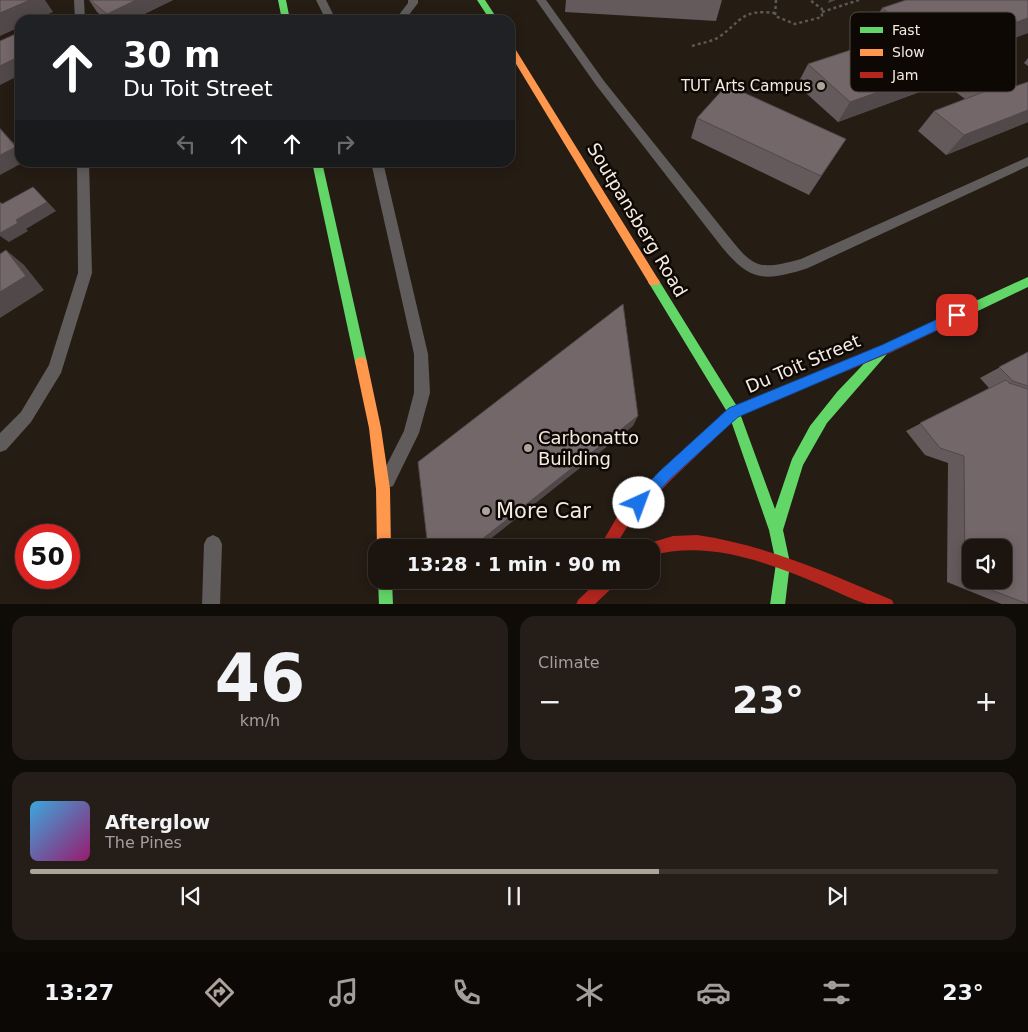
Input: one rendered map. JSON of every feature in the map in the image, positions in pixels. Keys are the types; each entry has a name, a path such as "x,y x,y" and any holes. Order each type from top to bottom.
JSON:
{"main road":[{"path":"282,0 285,15"},
{"path":"481,0 491,15"},
{"name":"Soutpansberg Road","path":"515,55 734,412 776,530 783,563"},
{"path":"318,167 375,428 382,489 384,539"},
{"name":"Du Toit Street","path":"734,412 886,349 1028,282"},
{"name":"Du Toit Street","path":"776,530 795,469 808,441 822,421 886,349"},
{"path":"612,539 622,522 665,476 734,412"},
{"path":"660,546 670,542 686,541 714,545 783,563 887,604"},
{"path":"777,604 783,563"},
{"path":"385,589 386,604"},
{"path":"582,604 588,589"},
{"path":"582,604 600,589"}],"lane":[{"path":"79,0 80,15"},
{"path":"321,0 328,15"},
{"path":"404,15 412,0"},
{"path":"540,0 583,60 720,236 741,261 756,268 774,272 802,264 1028,161"},
{"path":"0,444 26,417 56,368 85,273 83,167"},
{"path":"379,167 421,354 422,393 410,433 382,489"},
{"path":"211,604 213,544"}],"path":[{"path":"776,0 775,16 795,24 822,17 822,9 810,0"},
{"path":"822,12 859,0"},
{"path":"692,46 716,38 743,14 761,10 775,13"}],"building":[{"path":"0,0 30,0 0,13"},
{"path":"90,0 136,0 107,14"},
{"path":"906,0 1028,0 1028,18 1016,22 1016,12 887,12 882,8"},
{"path":"15,34 15,58 0,66 0,41"},
{"path":"850,50 850,92 878,92 850,102 808,64"},
{"path":"1028,82 1028,110 964,135 934,111 984,92 1016,92 1016,86"},
{"path":"727,85 846,139 821,176 697,118"},
{"path":"0,129 15,148 0,155"},
{"path":"33,187 47,202 16,220 18,223 0,233 0,202 2,204"},
{"path":"6,250 26,276 0,292 0,254"},
{"name":"Carbonatto Building","path":"623,304 638,416 482,539 427,539 418,462"},
{"path":"1028,352 1028,386 1013,381 999,367"},
{"path":"1006,380 1009,383 1028,389 1028,604 989,589 1012,589 1012,539 965,539 964,456 940,448 920,423"}],"traffic: fast":[{"path":"282,0 285,15"},
{"path":"481,0 491,15"},
{"path":"318,167 361,362"},
{"path":"654,282 734,412 776,530 783,563 777,604"},
{"path":"949,319 1028,282"},
{"path":"776,530 797,464 814,431 841,396 881,354"},
{"path":"385,589 386,604"}],"traffic: slow":[{"path":"515,55 654,282"},
{"path":"361,362 375,428 383,489 384,539"}],"traffic: jam":[{"path":"612,539 622,522 665,476 734,412 886,349 949,319"},
{"path":"660,546 673,543 697,542 752,553 811,573 885,604"},
{"path":"584,604 600,589"}],"place":[{"name":"TUT Arts Campus","path":"821,86"},
{"name":"Carbonatto Building","path":"528,448"},
{"name":"More Car","path":"486,511"}],"route":[{"path":"639,503 665,476 734,412 886,349 957,315"}]}
